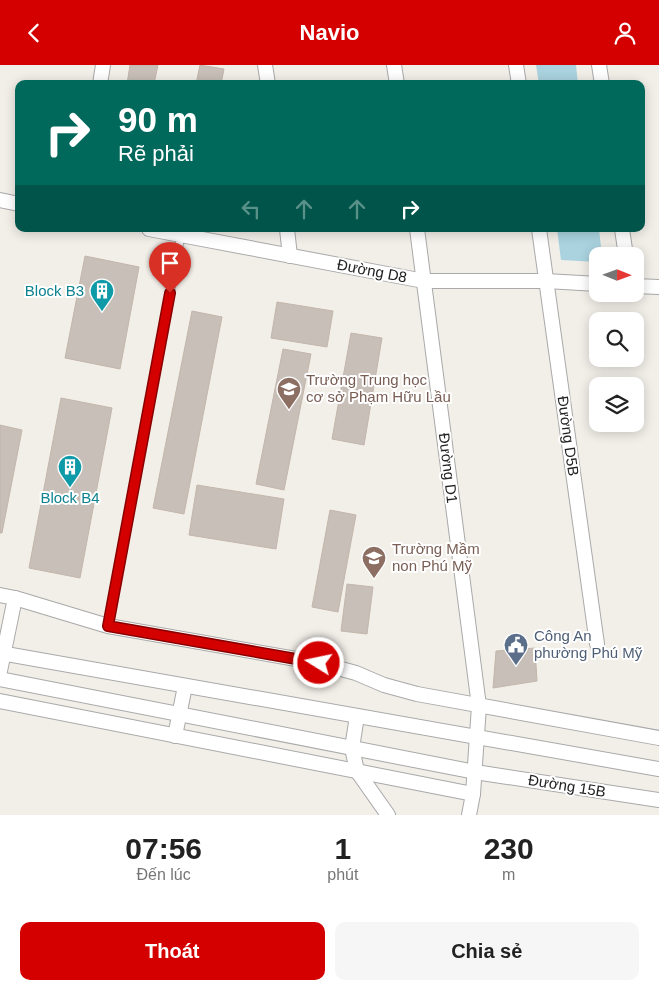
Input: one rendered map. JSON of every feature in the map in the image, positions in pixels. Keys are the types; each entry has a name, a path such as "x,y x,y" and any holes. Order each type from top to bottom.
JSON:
{"street":[{"path":"101,80 103,65"},
{"path":"265,65 267,80"},
{"path":"394,65 396,80"},
{"path":"516,65 518,80"},
{"path":"599,65 601,80"},
{"path":"0,200 15,203"},
{"name":"Đường D8","path":"165,232 424,281 546,281 589,283"},
{"path":"287,232 290,256"},
{"name":"Đường D1","path":"417,232 480,706 473,793 469,815"},
{"name":"Đường D5B","path":"539,232 597,644"},
{"path":"622,232 625,247"},
{"path":"644,286 659,287"},
{"path":"0,595 108,626 319,663 356,673 399,690 659,738"},
{"path":"0,671 2,653 15,598"},
{"path":"2,653 659,769"},
{"name":"Đường 15B","path":"0,679 475,772 659,800"},
{"path":"175,735 186,686"},
{"path":"0,701 473,793"},
{"path":"357,716 352,748 357,771 388,815"}],"lane":[{"path":"108,626 181,235"}],"water":[{"path":"536,65 576,65 578,80 538,80"},
{"path":"557,232 599,232 601,247 589,247 589,262 561,260"}],"building":[{"path":"130,65 158,65 155,80 128,80"},
{"path":"200,65 224,69 222,80 197,80"},
{"name":"Block B3","path":"85,256 139,267 120,369 65,358"},
{"path":"277,302 333,311 327,347 271,338"},
{"path":"192,311 222,317 184,514 153,508"},
{"path":"351,333 382,338 364,445 332,439"},
{"path":"283,349 311,354 284,490 256,484"},
{"name":"Block B4","path":"61,398 112,408 80,578 29,568"},
{"path":"0,425 22,430 2,533 0,533"},
{"path":"197,485 284,499 276,549 189,535"},
{"path":"330,510 356,515 338,612 312,607"},
{"path":"347,584 373,587 367,634 341,631"},
{"name":"Công An phường Phú Mỹ","path":"535,648 537,681 493,688 496,651"}],"place":[{"name":"Block B3","path":"102,312"},
{"name":"Trường Trung học cơ sở Phạm Hữu Lầu","path":"289,410"},
{"name":"Block B4","path":"70,488"},
{"name":"Trường Mầm non Phú Mỹ","path":"374,579"},
{"name":"Công An phường Phú Mỹ","path":"516,666"}],"route":[{"path":"170,293 108,626 319,663"}]}
